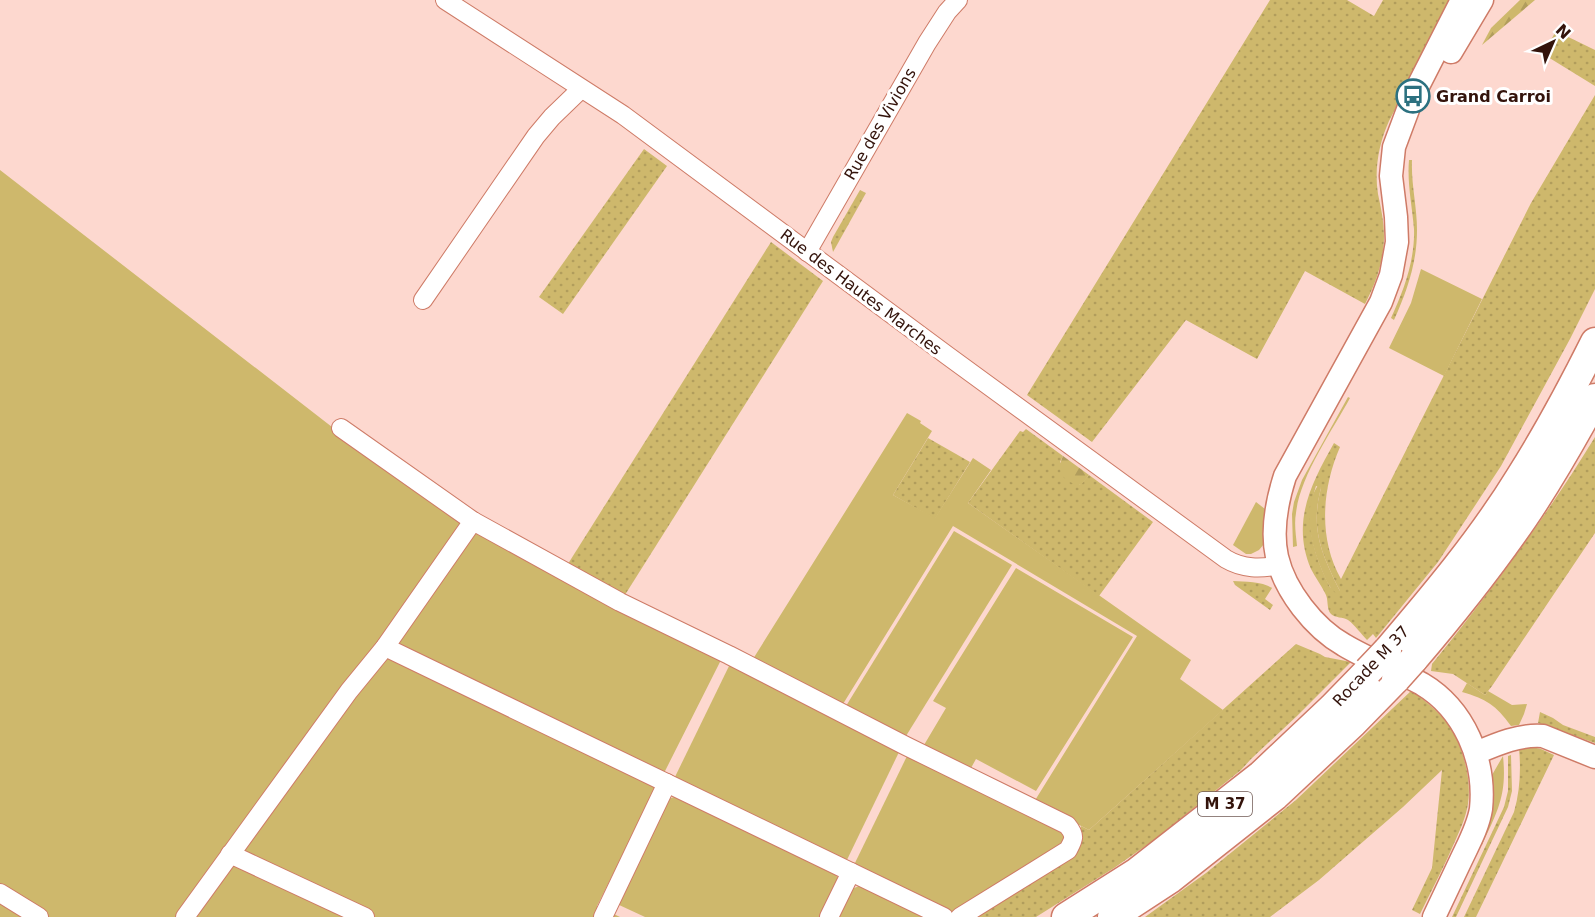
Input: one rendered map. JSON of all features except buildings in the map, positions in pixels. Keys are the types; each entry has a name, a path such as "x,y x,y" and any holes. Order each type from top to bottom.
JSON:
{"highway":[{"name":"Rocade M 37","path":"1112,917 1170,879 1275,796 1353,723 1398,663 1431,599 1520,479 1595,342"},
{"name":"Rocade M 37","path":"1066,917 1137,872 1261,775 1368,671 1398,663 1451,615 1515,531 1545,485 1595,398"}],"street":[{"name":"Rue des Hautes Marches","path":"445,0 623,115 1226,559 1237,565 1248,567 1262,568 1280,565"},
{"name":"Rue des Vivions","path":"807,252 927,43 947,12 958,0"},
{"path":"1434,917 1474,833 1481,810 1481,784 1476,753 1462,723 1443,700 1421,684 1344,645 1323,630 1304,609 1290,588 1280,565 1276,549 1276,518 1278,498 1286,476 1381,302 1391,275 1396,252 1397,231 1391,167 1397,138 1413,96 1462,0"},
{"path":"1405,120 1421,101 1482,0"},
{"path":"423,300 536,136 581,88"},
{"path":"342,428 473,521 620,602 1067,825 1072,831 1074,839 1068,850 960,917"},
{"path":"185,917 349,691 385,647 473,521"},
{"path":"385,647 944,917"},
{"path":"1476,753 1528,735 1543,736 1595,757"},
{"path":"603,917 667,783"},
{"path":"230,854 365,917"},
{"path":"829,917 851,872"},
{"path":"0,893 39,917"}],"green space":[{"path":"1270,0 1347,0 1374,16 1383,0 1452,0 1382,138 1377,175 1384,245 1373,288 1365,304 1305,271 1257,359 1186,320 1092,442 1027,395"},
{"path":"1520,0 1535,0 1482,45 1491,28"},
{"path":"1556,31 1595,50 1595,86 1543,54"},
{"path":"1595,95 1595,289 1501,466 1438,562 1376,638 1373,634 1367,640 1348,620 1331,614 1326,595 1311,569 1305,552 1303,519 1311,488 1334,443 1340,447 1329,479 1325,513 1329,547 1341,579 1531,203","holes":["1316,486 1321,488 1317,529 1323,553 1340,591 1330,587 1312,538 1312,500"]},
{"path":"644,149 667,166 563,314 539,297"},
{"path":"1409,160 1412,160 1417,242 1410,276 1394,320 1391,318 1408,275 1413,252 1414,229"},
{"path":"0,170 332,427 451,513 721,660 597,906 620,917 0,917"},
{"path":"860,190 866,193 833,252 831,242 833,237"},
{"path":"771,242 823,281 623,598 566,567"},
{"path":"1421,269 1482,299 1444,376 1389,348 1411,303"},
{"path":"1348,397 1350,398 1318,454 1304,484 1295,517 1297,546 1293,547 1292,514 1302,480"},
{"path":"907,413 932,431 893,495 935,518 973,458 991,470 968,503 1191,660 1180,679 1223,710 1089,830 1034,802 1137,636 953,526 843,704 753,659"},
{"path":"1026,429 1063,456 1060,462 1080,485 1089,475 1153,522 1099,596 968,503 1020,431 1023,432"},
{"path":"1595,437 1595,533 1492,686 1485,695 1453,674 1431,671 1432,664 1497,581"},
{"path":"928,438 970,462 935,519 893,495"},
{"path":"1063,456 1089,475 1081,485 1070,482 1063,476 1060,467"},
{"path":"1319,484 1321,488 1317,529 1323,553 1340,591 1339,595 1326,579 1311,537 1311,503"},
{"path":"1256,502 1265,509 1264,544 1259,550 1246,554 1233,545"},
{"path":"954,531 1012,565 906,736 846,706"},
{"path":"1016,568 1133,637 1036,791 976,759 971,768 924,745 946,708 933,701"},
{"path":"1233,581 1258,583 1272,588 1265,599 1273,605 1270,610 1235,585"},
{"path":"1296,644 1325,657 1351,662 1241,770 1154,840 1036,917 968,917 1078,850 1082,836 1081,826 1089,830"},
{"path":"730,664 900,750 845,864 673,781"},
{"path":"1467,683 1485,695 1488,691 1512,705 1527,704 1519,725 1511,726 1490,704 1462,692"},
{"path":"1412,690 1438,712 1457,739 1467,772 1469,794 1463,822 1420,914 1412,910 1432,868 1442,770 1319,880 1270,917 1145,917 1206,873 1296,800"},
{"path":"1540,712 1563,725 1595,737 1595,743 1538,723"},
{"path":"1532,747 1554,755 1476,917 1464,917 1514,812 1520,780 1519,748"},
{"path":"908,754 1056,830 1063,834 1066,842 951,914 853,867"},
{"path":"1511,755 1512,791 1508,807 1456,917 1452,917 1504,807 1508,791 1508,756"},
{"path":"1503,756 1504,781 1500,802 1482,845 1480,844 1492,775"},
{"path":"674,797 836,874 839,883 823,917 645,917 617,904 668,799"},
{"path":"859,886 925,917 838,917 852,889"}],"place":[{"name":"Grand Carroi","path":"1413,96"}]}
